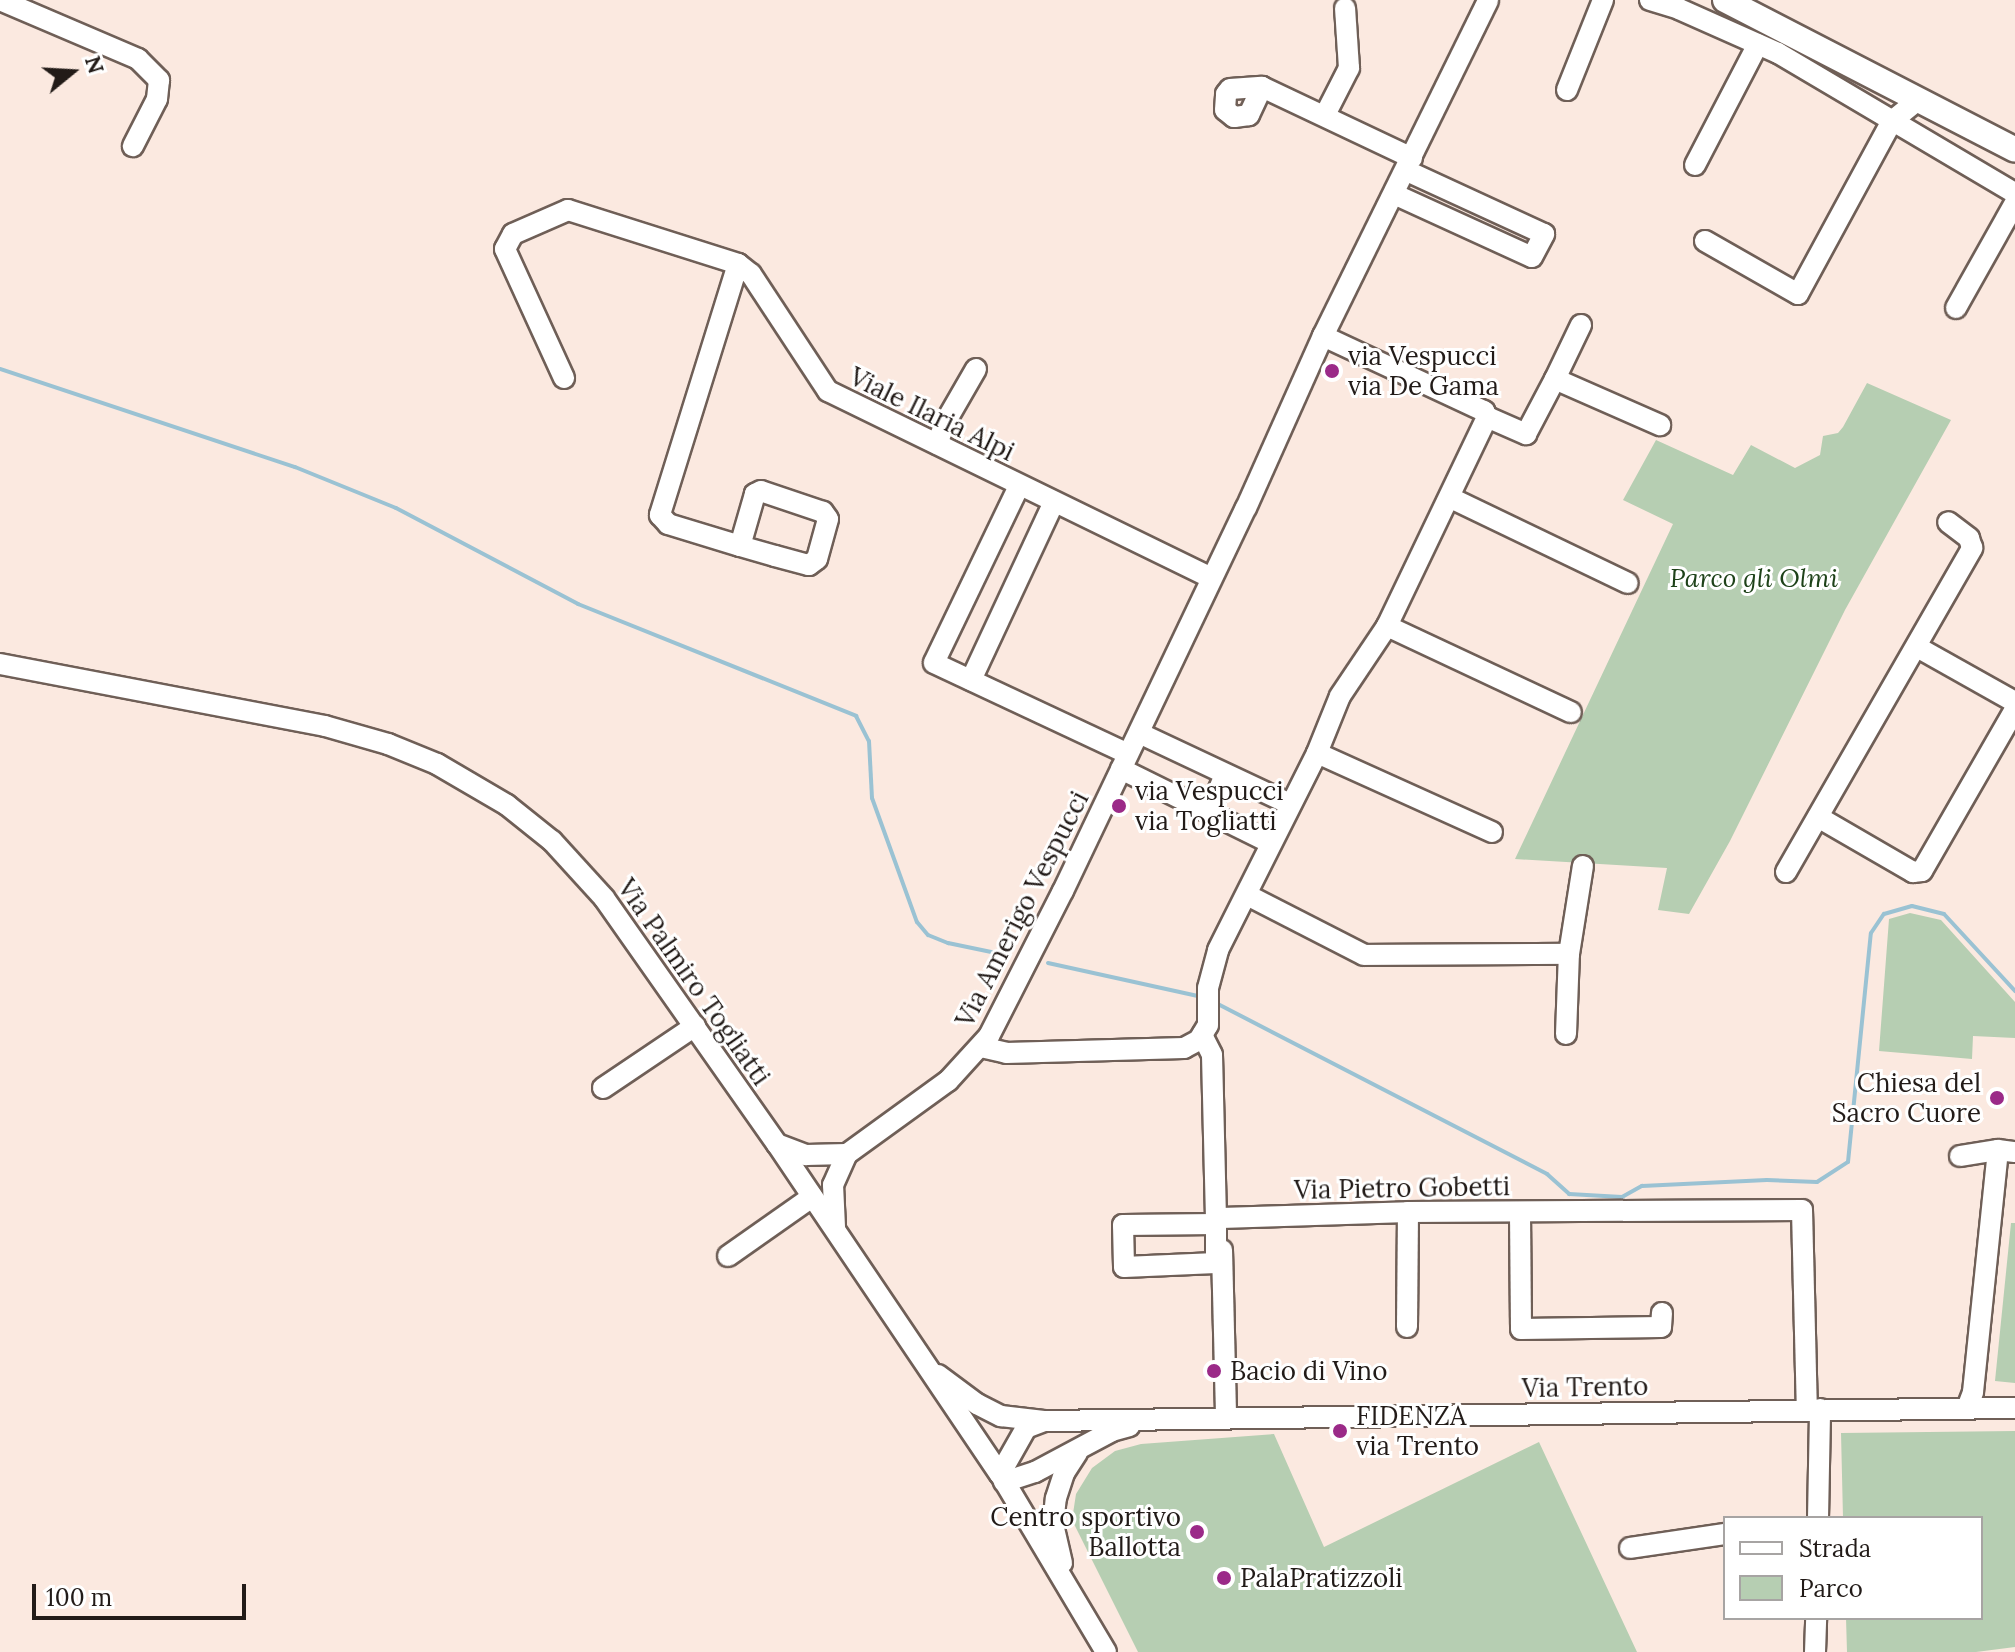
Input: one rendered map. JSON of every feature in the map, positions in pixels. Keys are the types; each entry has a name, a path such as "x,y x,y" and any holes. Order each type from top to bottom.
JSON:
{"main road":[{"path":"1725,0 2014,149"}],"street":[{"path":"0,0 138,59 159,80 157,99 133,146"},
{"name":"Via Amerigo Vespucci","path":"777,1144 843,1163 948,1081 981,1047 998,1021 1139,733 1323,336 1396,195 1488,0"},
{"path":"1567,90 1603,0"},
{"path":"1650,0 1679,9 1758,44 2015,193"},
{"path":"1325,115 1349,68 1345,8"},
{"path":"1695,165 1758,44"},
{"path":"1262,87 1325,115 1409,165 1544,234 1532,257 1396,195"},
{"path":"1705,241 1798,294 1888,119 1897,88"},
{"path":"1888,119 1919,99"},
{"path":"1956,308 2015,203"},
{"path":"564,378 507,259 506,243 513,234 568,210 738,264 659,510 662,521 740,546 809,565 817,559 828,519 823,512 761,491 755,494 740,546"},
{"name":"Viale Ilaria Alpi","path":"738,264 751,274 828,391 1210,577"},
{"path":"1323,336 1484,411 1487,417 1526,434 1581,325"},
{"path":"937,444 976,369"},
{"path":"1555,379 1660,425"},
{"path":"981,1047 1006,1053 1184,1048 1202,1035 1208,1025 1208,988 1214,959 1317,753 1340,696 1387,626 1451,498 1487,417"},
{"path":"1019,486 934,663 1125,762 1209,812 1271,843"},
{"path":"1451,498 1628,583"},
{"path":"971,680 1054,502"},
{"path":"1786,872 1972,548 1969,538 1948,522"},
{"path":"1387,626 1571,712"},
{"path":"1917,647 2015,702"},
{"name":"Via Palmiro Togliatti","path":"0,664 325,726 388,744 437,764 507,805 574,863 604,898 777,1144 919,1360 1002,1478 1106,1652"},
{"path":"1818,817 1913,872 1922,871 2015,709"},
{"path":"1139,733 1290,804"},
{"path":"1317,753 1492,832"},
{"path":"1209,812 1225,775"},
{"path":"1566,1034 1569,954 1583,866"},
{"path":"1247,895 1364,955 1569,954"},
{"path":"603,1088 695,1026"},
{"path":"1202,1035 1212,1055 1226,1409"},
{"path":"1960,1156 2007,1151 1973,1392 1967,1408"},
{"path":"808,1191 811,1170 823,1157"},
{"path":"728,1256 808,1191 821,1184 843,1163"},
{"path":"837,1234 832,1197 843,1163"},
{"name":"Via Pietro Gobetti","path":"1218,1220 1216,1263 1124,1267 1123,1225 1218,1220 1408,1212 1802,1210 1818,1516"},
{"path":"1407,1327 1408,1212"},
{"path":"1520,1213 1521,1329 1661,1327 1662,1313"},
{"name":"Via Trento","path":"919,1360 977,1404 1001,1416 1044,1421 2015,1408"},
{"name":"Via Trento","path":"1002,1478 1046,1467 1112,1431 1156,1419"},
{"path":"1002,1478 1026,1428 1044,1421"},
{"path":"1069,1590 1053,1525 1064,1473 1081,1448"},
{"path":"1630,1548 1723,1534"},
{"path":"1815,1652 1816,1620"}],"green space":[{"name":"Parco gli Olmi","path":"1867,383 1951,420 1845,610 1730,841 1689,914 1658,910 1667,868 1515,859 1673,524 1623,500 1656,440 1733,475 1751,445 1795,468 1820,455 1823,436 1838,433 1843,427"},
{"path":"1910,913 1941,920 2015,1002 2015,1038 1973,1036 1972,1059 1879,1051 1889,919"},
{"path":"2011,1223 2015,1223 2015,1383 1995,1381"},
{"path":"2015,1431 2015,1647 1976,1652 1847,1652 1846,1620 1983,1620 1983,1516 1843,1516 1841,1433"},
{"name":"Centro sportivo Ballotta","path":"1274,1434 1324,1547 1539,1442 1637,1652 1138,1652 1072,1520 1076,1494 1092,1468 1115,1451 1141,1444"}],"waterway":[{"path":"0,369 295,467 396,508 578,604 856,716 869,741 872,798 917,922 928,935 948,943 1001,954"},
{"path":"1214,1002 1547,1174 1569,1194 1622,1197 1642,1186 1767,1180 1817,1182 1848,1162 1871,933 1884,914 1912,906 1944,914 2015,991"},
{"path":"1048,963 1202,997"}],"place":[{"name":"via Vespucci via De Gama","path":"1332,371"},
{"name":"via Vespucci via Togliatti","path":"1119,806"},
{"name":"Chiesa del Sacro Cuore","path":"1997,1098"},
{"name":"Bacio di Vino","path":"1214,1371"},
{"name":"FIDENZA via Trento","path":"1340,1431"},
{"name":"Centro sportivo Ballotta","path":"1197,1532"},
{"name":"PalaPratizzoli","path":"1224,1578"}]}
